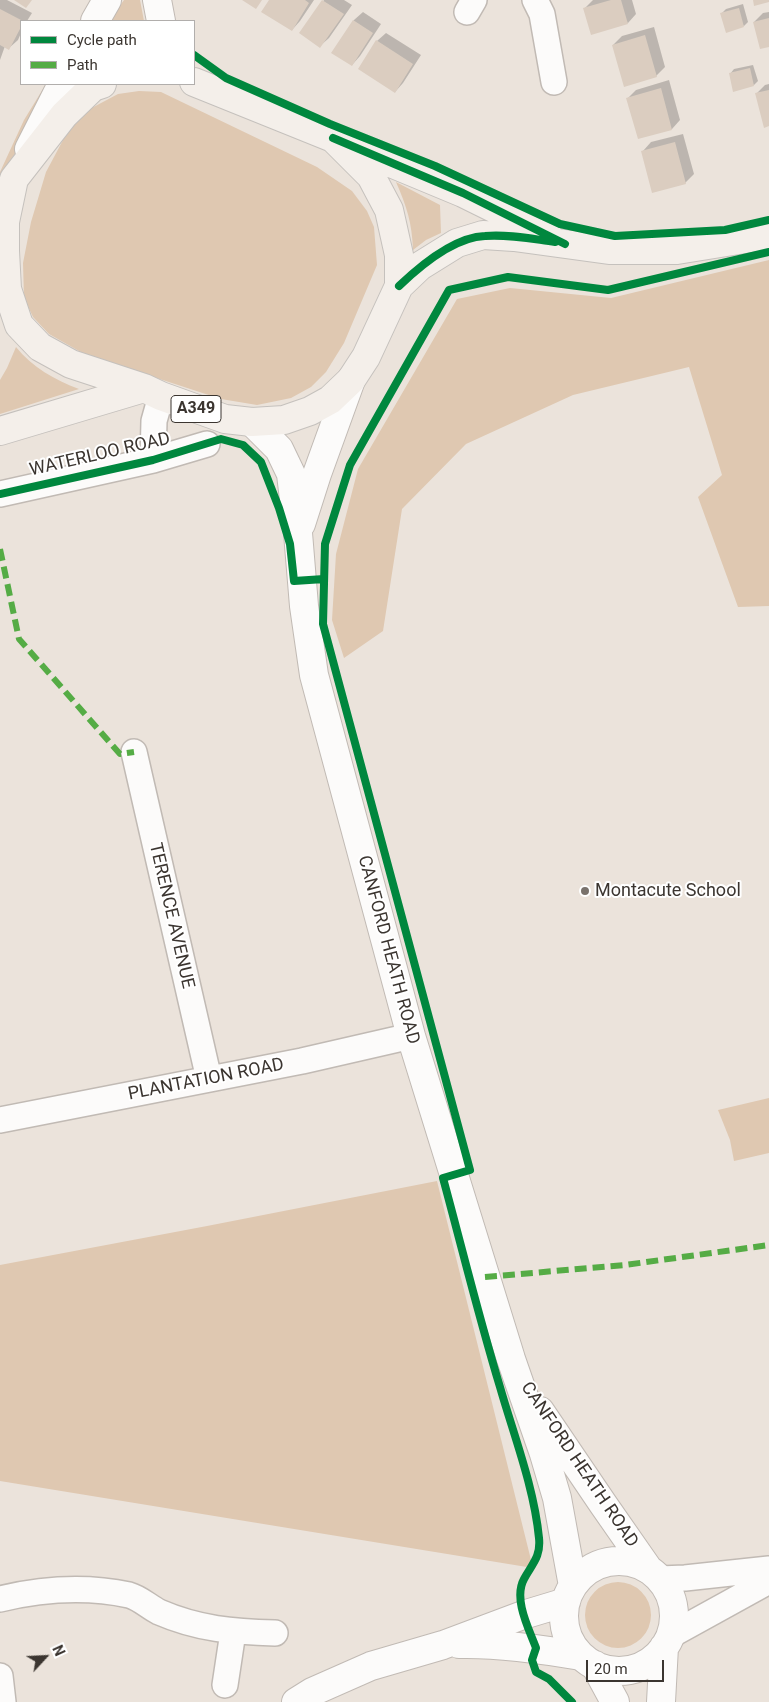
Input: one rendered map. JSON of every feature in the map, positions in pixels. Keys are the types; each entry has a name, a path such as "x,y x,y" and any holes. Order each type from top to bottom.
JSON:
{"main road":[{"path":"96,20 107,0"},
{"path":"157,0 161,20"},
{"name":"A349","path":"195,82 333,138 463,194 565,244"},
{"path":"14,180 62,85"},
{"name":"A349","path":"99,85 93,87 64,115 14,180 5,222 5,251 7,289 19,325 40,347 70,364 225,419 252,422 284,420 310,411 330,400 351,380 366,357 399,286 420,266 457,243 484,236 514,237 609,250 677,250 769,235"},
{"name":"A349","path":"333,138 371,176 389,210 399,255 399,286"},
{"name":"A349","path":"0,292 5,251"},
{"name":"CANFORD HEATH ROAD","path":"298,533 351,380"},
{"path":"0,431 152,392"},
{"name":"CANFORD HEATH ROAD","path":"252,422 279,449 291,474 304,606 314,675 411,1036 511,1359 557,1498 570,1594"},
{"name":"CANFORD HEATH ROAD","path":"511,1359 548,1423 655,1574"},
{"path":"615,1702 588,1660 572,1644 564,1616 570,1594 585,1573 600,1564 617,1561 634,1563 655,1574 668,1591 673,1605 674,1620 668,1641 661,1702"},
{"path":"296,1702 312,1692 371,1666 443,1644 523,1615 570,1594"},
{"path":"443,1644 486,1644 536,1648 588,1660 610,1670 626,1670 654,1659 668,1641"}],"street":[{"path":"535,0 542,14 554,82"},
{"name":"WATERLOO ROAD","path":"152,392 154,421 153,460"},
{"name":"WATERLOO ROAD","path":"0,494 153,460 207,444"},
{"name":"TERENCE AVENUE","path":"134,752 209,1079"},
{"name":"PLANTATION ROAD","path":"0,1120 302,1061 411,1036"},
{"path":"655,1574 685,1578 769,1569"},
{"path":"668,1641 769,1581"},
{"path":"0,1599 29,1592 81,1589 132,1596 158,1612 194,1624 232,1632 276,1633"},
{"path":"225,1685 232,1632"},
{"path":"0,1676 3,1702"}],"shaded area":[{"path":"124,0 140,0 144,20 110,20"},
{"path":"45,85 50,85 29,121 0,190 0,172 24,120"},
{"path":"139,91 161,92 317,167 352,191 367,211 374,227 377,265 344,343 326,372 311,387 291,398 257,405 221,399 86,355 49,334 33,317 24,298 23,263 31,222 46,172 71,125 86,111 118,94"},
{"path":"396,182 440,205 441,233 426,240 413,250 408,215"},
{"path":"769,260 769,606 738,607 698,497 722,475 689,367 573,395 466,444 402,509 383,631 344,658 332,620 336,554 358,469 457,299 510,288 611,298"},
{"path":"16,347 29,361 44,372 79,389 0,414 0,380"},
{"path":"769,1098 769,1153 734,1161 730,1140 718,1110"},
{"path":"437,1181 533,1568 0,1481 0,1265"},
{"path":"611,1582 625,1582 637,1587 646,1596 651,1608 649,1628 642,1639 625,1648 611,1648 599,1643 590,1634 585,1622 585,1608 590,1596 599,1587"}],"building":[{"path":"14,0 32,0 26,8"},
{"path":"242,0 262,0 256,9"},
{"path":"269,0 305,0 309,3 292,31 261,12"},
{"path":"322,0 344,14 320,48 299,33"},
{"path":"611,0 621,0 628,24 591,35 583,8"},
{"path":"753,0 769,0 769,2 754,6"},
{"path":"739,8 744,27 726,33 720,13"},
{"path":"0,9 21,20 20,29 9,50 0,45"},
{"path":"769,18 769,47 760,49 753,22"},
{"path":"353,20 373,33 352,66 331,53"},
{"path":"645,35 657,77 624,87 612,45"},
{"path":"376,40 413,64 395,93 358,69"},
{"path":"750,68 754,86 733,92 729,73"},
{"path":"661,88 672,130 638,139 626,98"},
{"path":"769,90 769,126 764,128 755,93"},
{"path":"675,142 686,184 652,193 641,151"}],"marked path":[{"path":"0,549 19,639 120,754 134,752"},
{"path":"485,1277 625,1265 769,1245"}],"cycle path":[{"path":"195,56 226,78 330,124 435,166 560,224 615,236 725,230 769,220"},
{"path":"333,138 463,193 565,244"},
{"path":"399,286 417,269 439,253 462,241 485,236 502,236 555,242"},
{"path":"572,1702 549,1679 536,1672 532,1660 536,1648 523,1614 520,1596 524,1579 539,1550 533,1500 485,1335 443,1178 470,1170 323,624 325,544 350,465 449,290 508,277 608,290 769,252"},
{"path":"0,494 153,460 221,439 243,445 261,462 279,508 290,544 294,581 324,579"}],"place":[{"name":"Montacute School","path":"585,891"}]}
